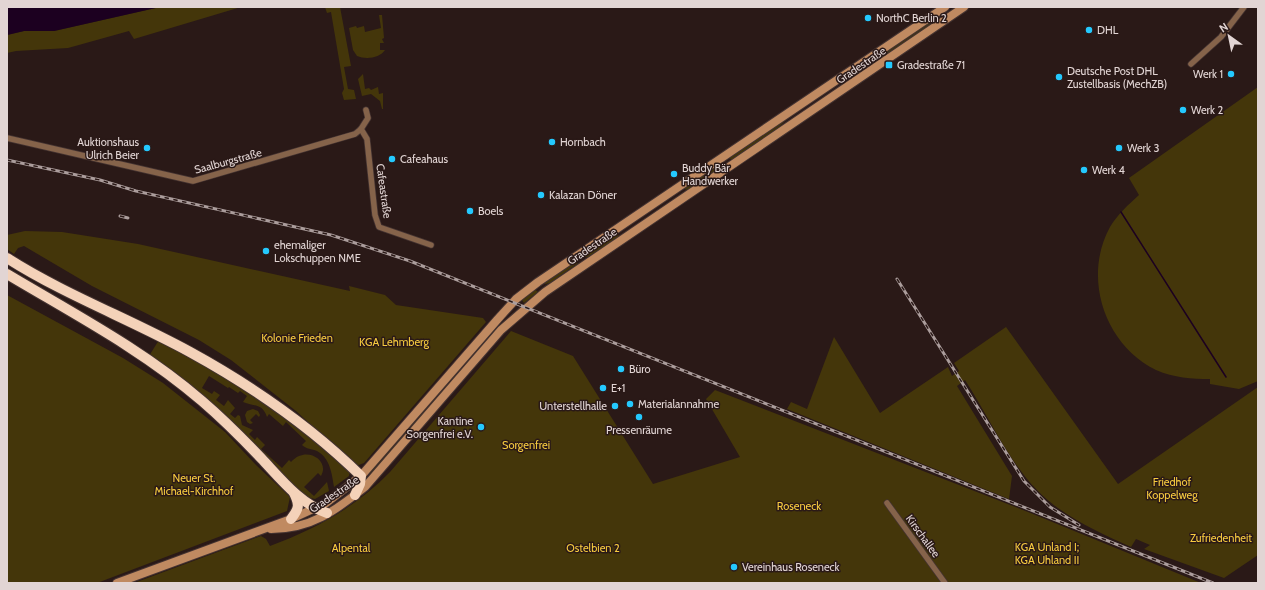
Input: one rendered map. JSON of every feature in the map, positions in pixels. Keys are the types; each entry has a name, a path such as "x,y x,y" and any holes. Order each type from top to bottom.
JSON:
{"highway":[{"path":"9,259 48,282 190,352 255,390 310,431 361,476 360,484 355,495"},
{"path":"7,274 119,340 176,380 226,423 292,490 315,509 327,513"},
{"path":"291,519 299,506 292,490"}],"main road":[{"name":"Gradestraße","path":"118,583 291,519 315,509 336,496 361,476 516,299 577,254 945,7"},
{"name":"Gradestraße","path":"264,529 297,527 327,513 355,495 377,474 501,330 527,306 651,219 872,71 964,7"}],"street":[{"path":"1191,64 1221,37 1244,7"},
{"path":"361,129 368,118 366,110"},
{"name":"Saalburgstraße","path":"7,138 193,181 350,136 361,129"},
{"name":"Cafeastraße","path":"361,129 367,139 375,215 379,227 432,245"},
{"name":"Kirschallee","path":"887,503 942,582"}],"green space":[{"path":"160,7 241,7 134,39 129,31 68,48 16,51 7,53 7,35 24,31 54,31"},
{"path":"325,7 340,7 351,66 344,67 348,89 354,90 356,99 344,100 342,93 344,89 331,12 327,13"},
{"path":"379,15 382,15 384,38 382,39 384,43 380,43 380,50 385,50 380,55 372,58 357,56 353,50 349,28 364,26 365,32 381,28"},
{"path":"936,17 938,21 876,63 875,61 873,62 873,60"},
{"path":"363,74 365,89 369,88 371,90 378,87 379,94 383,93 383,109 380,101 371,94 362,96 358,79"},
{"path":"1258,87 1258,381 1239,389 1210,384 1210,379 1170,375 1156,370 1138,359 1123,344 1112,327 1103,308 1099,288 1098,267 1102,247 1110,227 1127,206 1139,195 1129,178"},
{"path":"783,120 784,122 772,134 733,160 730,159 731,155"},
{"path":"718,165 722,167 688,190 684,189"},
{"name":"Kolonie Frieden","path":"25,231 62,232 138,244 350,291 349,286 385,295 396,305 483,318 486,322 364,463 356,466 296,411 231,360 199,340 92,286 24,246 18,248 14,254 7,249 7,235"},
{"path":"616,233 619,236 588,257 585,257 584,255"},
{"path":"573,262 578,263 550,283 545,284 545,281"},
{"path":"534,289 538,292 524,303 522,300"},
{"name":"Neuer St. Michael-Kirchhof","path":"7,295 123,358 163,383 225,432 256,465 290,497 287,511 97,583 7,583"},
{"path":"498,326 499,327 371,474 370,473"},
{"path":"1006,327 1118,484 1258,387 1258,555 1224,578 1144,549 1150,545 1136,539 1131,547 1069,516 1037,490 1017,466 965,380 957,386 1012,476 1009,499 787,409 791,402 807,409 834,337 880,413 948,367 952,376 959,371 954,363"},
{"path":"511,331 573,356 653,484 740,457 706,399 715,390 1028,512 1201,583 134,583 261,536 266,539 270,546 319,524 349,506 377,485 390,472"},
{"path":"159,340 235,382 308,434 350,471 349,476 334,487 328,462 317,451 302,445 306,441 286,422 283,426 269,414 267,417 263,409 260,407 243,402 247,396 240,391 238,393 209,376 202,388 212,394 214,391 220,395 216,400 224,406 228,400 235,408 230,414 235,418 238,415 240,416 242,425 253,430 249,434 255,440 257,437 265,445 261,449 282,468 289,460 291,462 297,457 304,455 318,458 323,466 321,476 318,473 304,487 314,496 327,482 329,491 315,499 306,497 257,449 149,356"},
{"path":"253,409 258,411 260,415 259,417 256,414 250,420 253,423 250,424 247,422 245,415 247,411"}],"shaded area":[{"path":"7,7 160,7 54,31 24,31 7,35"}],"waterway":[{"path":"1121,212 1226,377"}],"railway":[{"path":"7,160 100,180 136,191 331,235 410,261 1213,583"},
{"path":"120,216 128,218"},
{"path":"897,279 1024,481 1050,507 1079,525"}],"place":[{"name":"NorthC Berlin 2","path":"868,18"},
{"name":"DHL","path":"1089,30"},
{"name":"Gradestraße 71","path":"889,65"},
{"name":"Werk 1","path":"1231,74"},
{"name":"Deutsche Post DHL Zustellbasis (MechZB)","path":"1059,77"},
{"name":"Werk 2","path":"1183,110"},
{"name":"Hornbach","path":"552,142"},
{"name":"Auktionshaus Ulrich Beier","path":"147,148"},
{"name":"Werk 3","path":"1119,148"},
{"name":"Cafeahaus","path":"392,159"},
{"name":"Werk 4","path":"1084,170"},
{"name":"Buddy Bär Handwerker","path":"674,174"},
{"name":"Kalazan Döner","path":"541,195"},
{"name":"Boels","path":"470,211"},
{"name":"ehemaliger Lokschuppen NME","path":"266,251"},
{"name":"Büro","path":"621,369"},
{"name":"E+1","path":"603,388"},
{"name":"Materialannahme","path":"630,404"},
{"name":"Unterstellhalle","path":"615,406"},
{"name":"Pressenräume","path":"639,417"},
{"name":"Kantine Sorgenfrei e.V.","path":"481,427"},
{"name":"Vereinhaus Roseneck","path":"734,567"}],"park label":[{"name":"KGA Lehmberg","path":"394,342"},
{"name":"Sorgenfrei","path":"526,445"},
{"name":"Friedhof Koppelweg","path":"1172,488"},
{"name":"Roseneck","path":"799,506"},
{"name":"Zufriedenheit","path":"1221,538"},
{"name":"Alpental","path":"351,548"},
{"name":"Ostelbien 2","path":"593,548"},
{"name":"KGA Unland I; KGA Uhland II","path":"1047,553"}]}
